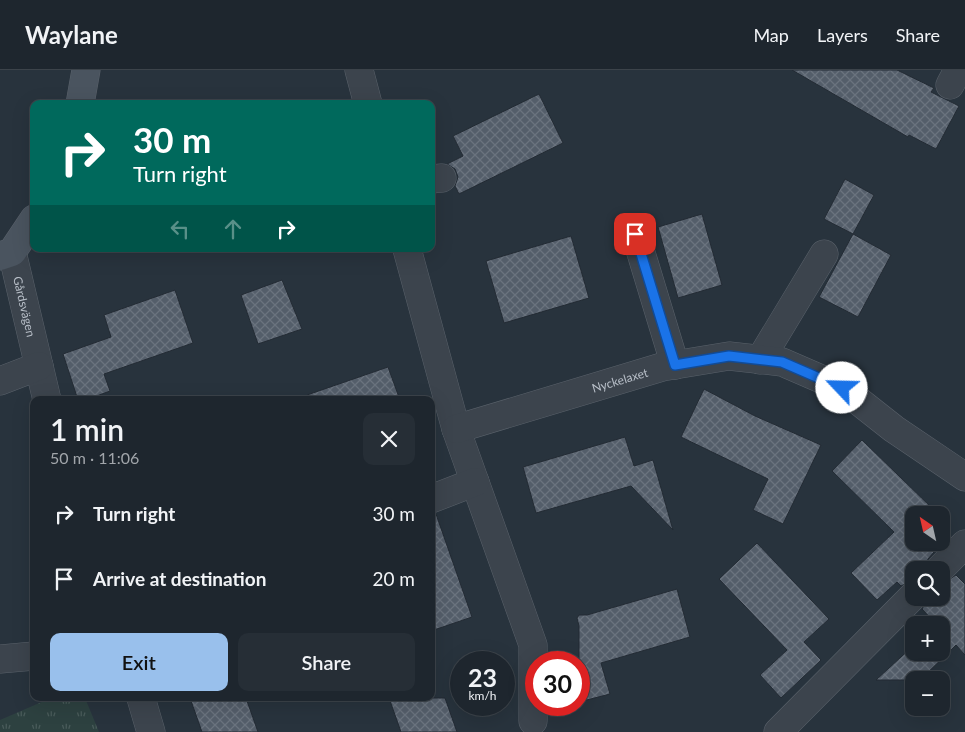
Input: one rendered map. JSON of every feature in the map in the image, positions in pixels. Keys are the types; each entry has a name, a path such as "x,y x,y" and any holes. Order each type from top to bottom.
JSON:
{"street":[{"path":"81,100 86,70"},
{"path":"359,70 367,100"},
{"name":"Gårdsvägen","path":"30,224 6,254 47,396"},
{"path":"635,234 675,365"},
{"path":"408,252 456,429 533,645 533,721"},
{"path":"760,360 824,254"},
{"name":"Nyckelaxet","path":"456,429 675,365 729,356 782,362 842,388 894,429 965,477"},
{"path":"0,382 39,366"},
{"path":"435,497 475,482"},
{"path":"948,561 965,544"},
{"path":"778,732 905,604"},
{"path":"0,659 30,656"},
{"path":"142,701 152,732"}],"green space":[{"path":"44,701 86,701 99,732 0,732 0,720"}],"building":[{"path":"792,70 897,70 934,88 931,92 959,106 936,149 909,135 908,137"},
{"path":"539,94 563,143 459,194 455,186 458,177 455,169 447,164 463,156 453,136"},
{"path":"845,179 874,195 853,234 824,219"},
{"path":"702,214 722,285 678,298 658,227"},
{"path":"853,234 891,255 858,317 819,297"},
{"path":"571,236 589,298 504,323 486,261"},
{"path":"282,280 302,329 258,344 241,295"},
{"path":"175,290 193,343 104,374 110,391 97,396 77,396 63,354 111,337 104,315"},
{"path":"388,367 399,396 307,396"},
{"path":"704,389 755,416 821,445 783,524 753,510 768,479 681,437"},
{"path":"625,437 634,466 653,460 673,530 631,486 536,513 523,467"},
{"path":"862,440 930,506 905,506 905,551 934,552 927,561 905,561 905,584 901,586 897,582 877,600 851,573 894,532 832,471"},
{"path":"435,514 436,514 472,617 435,630"},
{"path":"757,543 829,619 804,642 821,660 781,698 760,675 787,650 719,579"},
{"path":"956,575 965,584 965,655 956,645 950,651 950,616 929,616 922,609 924,606 950,606 950,579"},
{"path":"677,589 690,637 601,663 610,694 590,699 590,651 579,651 579,626 577,618 579,615 587,615"},
{"path":"905,653 905,661 940,661 929,671 905,671 905,680 876,680"},
{"path":"435,698 445,698 457,732 401,732 390,701 435,701"},
{"path":"191,701 247,701 258,732 202,732"}],"route":[{"path":"635,234 675,365 729,356 782,362 842,388"}]}
